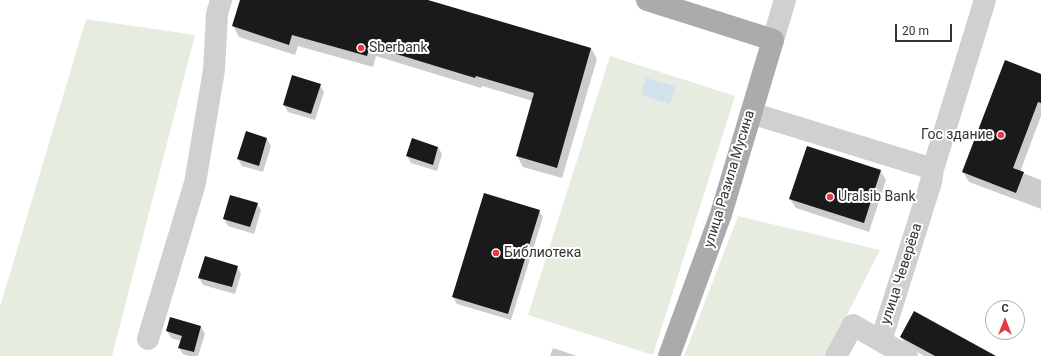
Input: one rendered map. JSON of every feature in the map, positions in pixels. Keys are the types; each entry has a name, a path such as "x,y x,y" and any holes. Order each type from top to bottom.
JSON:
{"main road":[{"path":"647,0 772,40"},
{"name":"улица Разила Мусина","path":"669,356 721,214 772,40"}],"street":[{"path":"148,339 195,183 214,70 217,14 221,0"},
{"name":"улица Разила Мусина","path":"772,40 785,0"},
{"name":"улица Чеверёва","path":"881,340 931,182 933,169 985,0"},
{"path":"751,113 933,169"},
{"path":"836,356 853,325 907,356"}],"shaded area":[{"path":"86,19 195,35 112,356 0,356 0,307"},
{"path":"610,56 735,96 653,355 528,315"},
{"path":"738,216 880,250 826,356 684,356"}],"water":[{"path":"646,78 675,86 670,104 641,95"}],"building":[{"path":"240,0 428,0 591,48 557,168 516,156 534,93 476,76 475,78 370,46 367,56 292,35 289,45 232,26"},
{"name":"Гос здание","path":"1005,60 1041,74 1041,103 1038,102 1013,168 1024,172 1016,193 962,172"},
{"path":"292,75 321,84 311,114 283,105"},
{"path":"246,131 267,138 259,166 237,159"},
{"path":"412,138 438,147 433,165 406,156"},
{"path":"807,146 881,170 864,223 789,199"},
{"name":"Библиотека","path":"484,193 540,210 508,314 452,297"},
{"path":"230,195 258,203 250,227 223,219"},
{"path":"205,256 238,266 232,287 198,278"},
{"path":"914,311 996,356 935,356 900,337"},
{"path":"170,317 201,326 194,352 178,348 182,336 166,331"}],"place":[{"name":"Sberbank","path":"361,48"},
{"name":"Гос здание","path":"1001,135"},
{"name":"Uralsib Bank","path":"830,197"},
{"name":"Библиотека","path":"496,253"}]}
